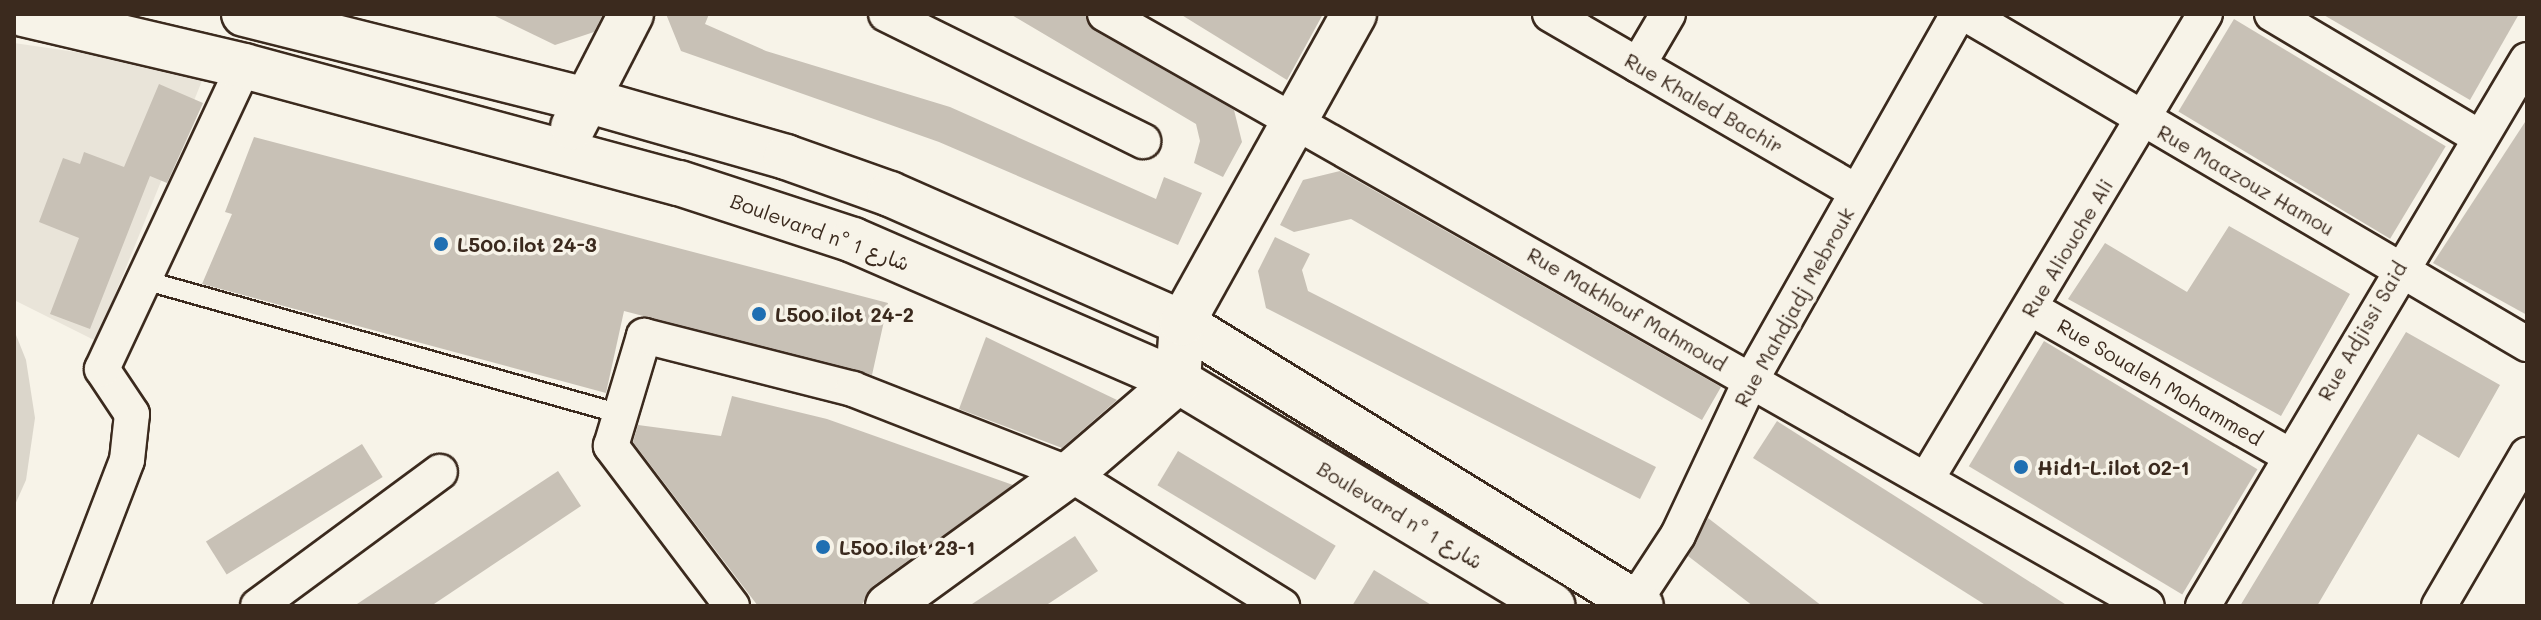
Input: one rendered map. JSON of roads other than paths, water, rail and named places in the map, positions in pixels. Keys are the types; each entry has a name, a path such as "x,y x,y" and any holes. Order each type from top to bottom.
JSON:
{"main road":[{"name":"Boulevard n° شارع 1","path":"23,14 244,66 707,190 853,240 1178,381 1553,606"},
{"path":"244,14 583,99 786,157 890,194 1182,323 1638,604"},
{"path":"563,152 583,99 631,14"},
{"path":"888,606 1070,474 1178,381 1182,323 1354,14"}],"street":[{"path":"886,14 1143,141"},
{"name":"Rue Khaled Bachir","path":"1550,14 1857,192"},
{"path":"1638,65 1668,14"},
{"name":"Rue Mahdjadj Mebrouk","path":"1638,604 1678,535 1751,380 1958,14"},
{"name":"Rue Maazouz Hamou","path":"1966,14 2527,344"},
{"name":"Rue Aliouche Ali","path":"1926,480 2205,14"},
{"path":"2272,14 2479,137"},
{"name":"Rue Makhlouf Mahmoud","path":"1108,15 2147,606"},
{"path":"71,606 127,460 132,414 102,369 244,66"},
{"name":"Rue Adjissi Said","path":"2203,606 2398,269 2479,137 2522,79"},
{"name":"Rue Soualeh Mohammed","path":"2030,308 2290,456"},
{"path":"732,606 611,446 644,336 853,389 1070,474 1282,606"},
{"path":"2439,606 2527,455"},
{"path":"258,606 440,472"}],"lane":[{"path":"144,280 621,414"}],"place":[{"name":"L500.ilot 24-3","path":"441,244"},
{"name":"L500.ilot 24-2","path":"759,314"},
{"name":"Hid1-L.ilot 02-1","path":"2021,467"},
{"name":"L500.ilot 23-1","path":"823,547"}]}
